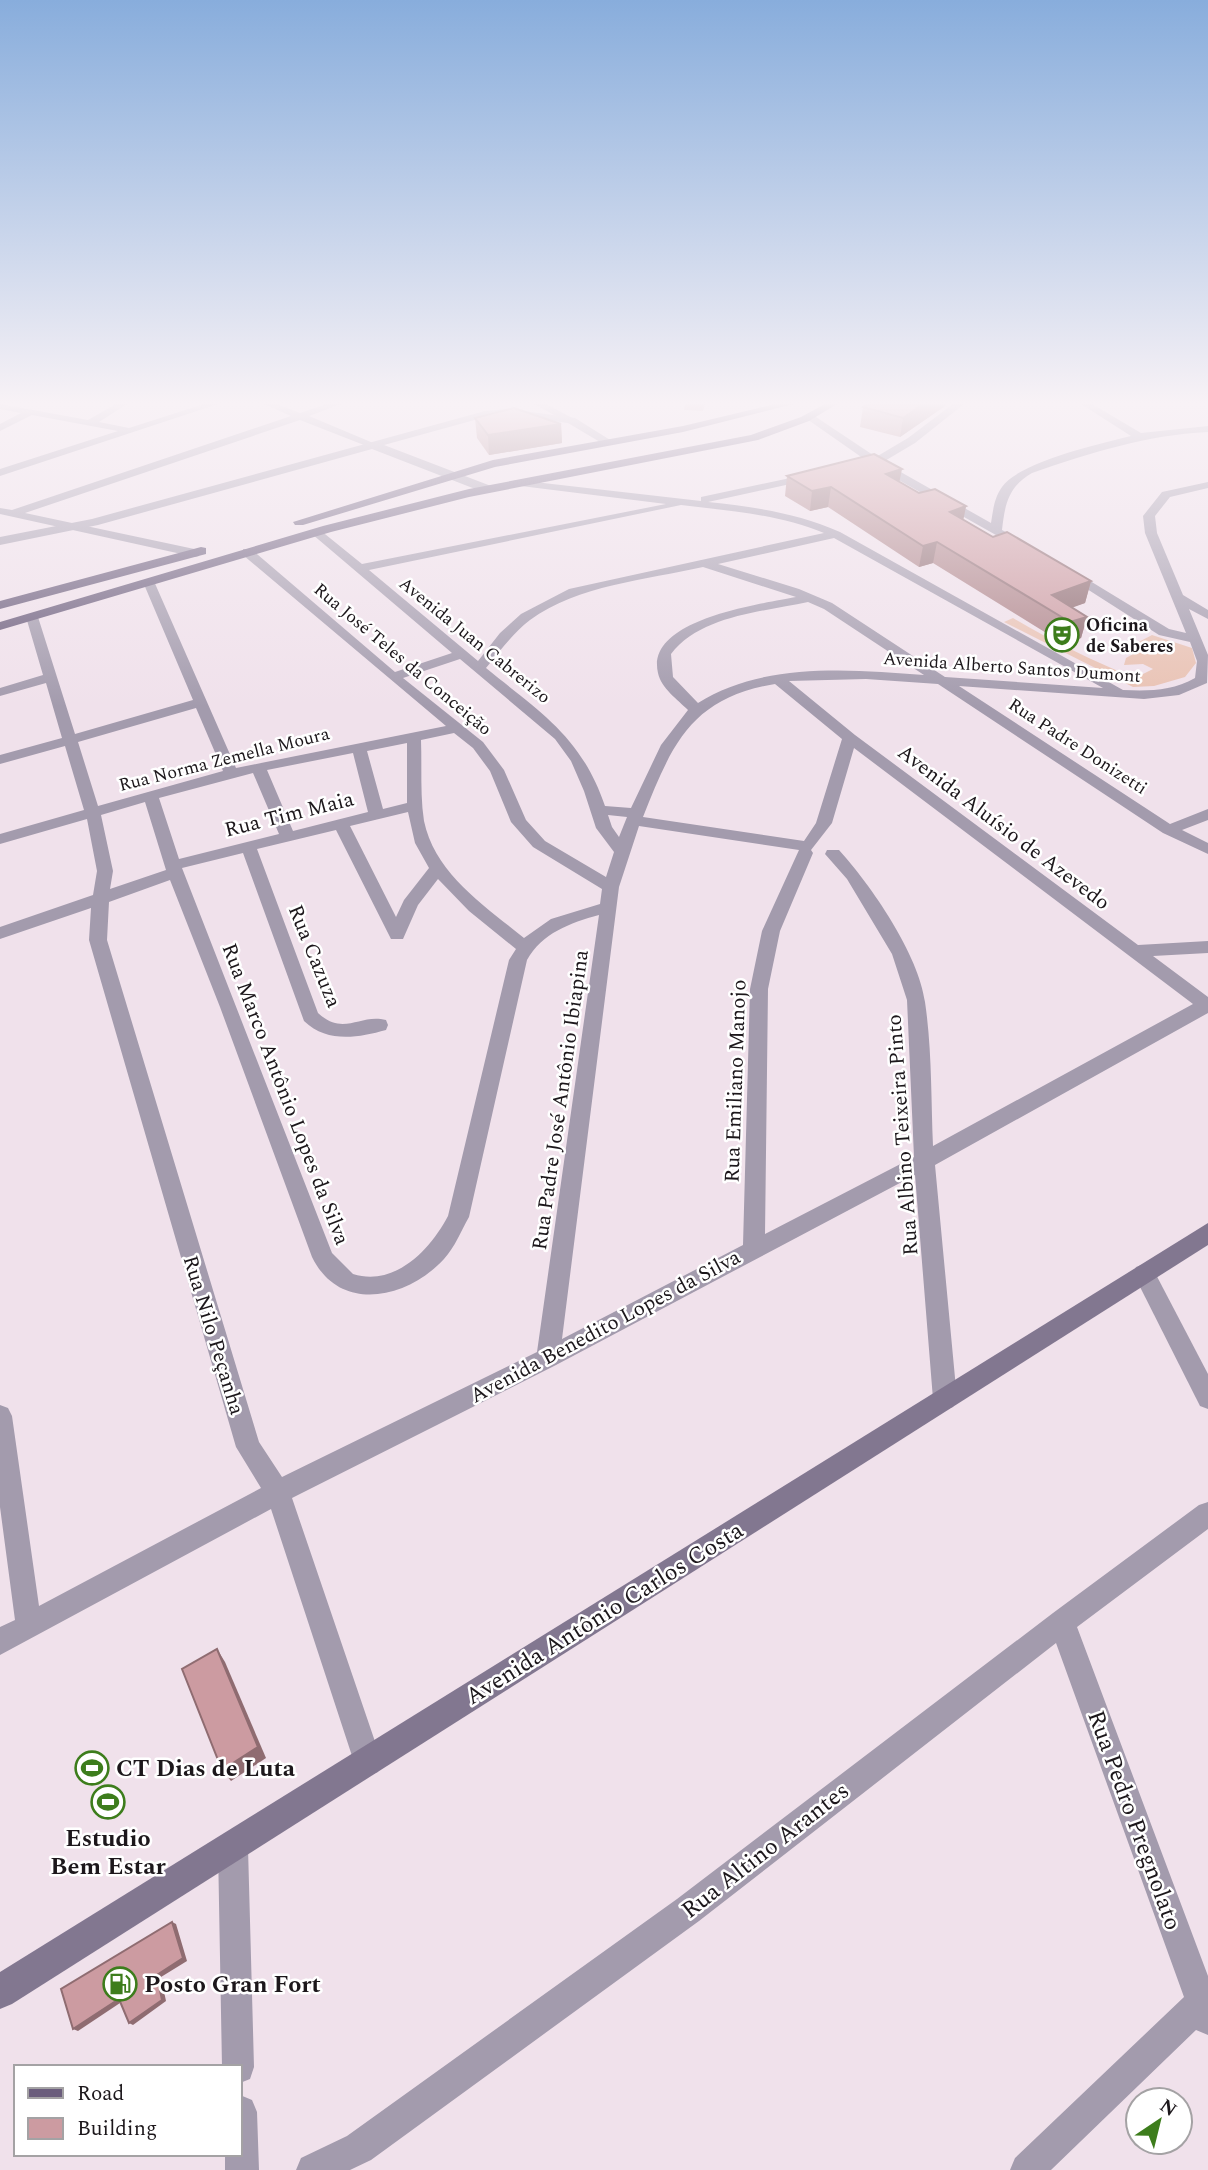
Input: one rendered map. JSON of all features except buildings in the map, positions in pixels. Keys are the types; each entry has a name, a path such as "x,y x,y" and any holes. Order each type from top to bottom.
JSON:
{"main road":[{"path":"289,525 357,505"},
{"path":"321,531 342,521 397,505"},
{"path":"0,626 247,552 423,505"},
{"path":"0,605 236,541"},
{"name":"Avenida Antônio Carlos Costa","path":"0,1992 1208,1233"}],"street":[{"path":"20,514 45,505"},
{"path":"0,541 78,527 156,505"},
{"path":"358,569 589,525 676,505"},
{"path":"713,505 787,516 836,534 1124,694"},
{"path":"951,505 1031,552"},
{"path":"996,531 1001,505"},
{"name":"Avenida Alberto Santos Dumont","path":"628,825 679,729 696,709 734,690 777,679 836,675 1124,694 1175,692 1202,680 1205,661 1151,533 1149,516 1157,505"},
{"path":"0,511 194,553"},
{"path":"20,514 42,528 41,534"},
{"name":"Avenida Juan Cabrerizo","path":"321,531 358,569 560,736 578,761 592,791 604,828 628,825"},
{"path":"479,668 516,626 557,599 594,586 836,534"},
{"name":"Rua José Teles da Conceição","path":"247,552 393,677 459,728 490,758 527,832 553,855 611,897"},
{"name":"Rua Padre Donizetti","path":"703,563 812,598 856,623 1169,830 1208,849"},
{"path":"1053,565 1170,635 1195,635"},
{"path":"149,582 231,773"},
{"path":"696,709 667,679 663,669 667,648 673,640 705,623 812,598"},
{"path":"1179,598 1208,615"},
{"name":"Rua Nilo Peçanha","path":"32,617 97,827 105,872 97,923 98,940 158,1149 248,1447 278,1492 368,1762"},
{"path":"393,677 461,654"},
{"path":"0,692 49,678"},
{"name":"Avenida Aluísio de Azevedo","path":"777,679 850,738 1207,1006"},
{"path":"0,760 202,702"},
{"name":"Rua Norma Zemella Moura","path":"0,839 231,773 459,728"},
{"path":"414,736 416,805 422,842 436,870 524,947 552,926 611,897"},
{"path":"816,852 850,738"},
{"path":"358,746 376,813"},
{"path":"258,767 287,835"},
{"path":"592,791 628,825"},
{"path":"150,795 175,869"},
{"name":"Rua Tim Maia","path":"0,933 175,869 248,846 416,805"},
{"path":"598,812 628,825"},
{"path":"1169,830 1208,814"},
{"path":"340,822 397,935 411,904 436,870"},
{"name":"Rua Albino Teixeira Pinto","path":"628,825 782,843 816,852 857,883 901,954 913,986 917,1013 924,1161 945,1399"},
{"name":"Rua Padre José Antônio Ibiapina","path":"548,1358 611,897 628,825"},
{"name":"Rua Cazuza","path":"248,846 310,1016 331,1031 346,1032 379,1025"},
{"name":"Rua Emiliano Manojo","path":"754,1248 759,989 771,931 792,880 816,852"},
{"name":"Rua Marco Antônio Lopes da Silva","path":"175,869 323,1257 336,1274 354,1285 387,1282 412,1273 436,1254 458,1217 518,960 524,947"},
{"path":"1137,951 1208,947"},
{"name":"Avenida Benedito Lopes da Silva","path":"0,1642 278,1492 548,1358 924,1161 1207,1006"},
{"path":"1144,1273 1208,1398"},
{"path":"0,1416 29,1627"},
{"name":"Rua Altino Arantes","path":"313,2170 359,2148 688,1910 1062,1622 1208,1514"},
{"name":"Rua Pedro Pregnolato","path":"1062,1622 1205,2010"},
{"path":"233,1848 238,2065"},
{"path":"1027,2170 1205,2010"}],"shaded area":[{"path":"1013,618 1073,650 1135,678 1153,669 1143,664 1124,665 1126,658 1135,653 1131,646 1152,635 1192,648 1196,663 1185,677 1154,686 1133,687 1004,622"}],"place":[{"name":"Oficina de Saberes","path":"1062,635"},
{"name":"CT Dias de Luta","path":"92,1768"},
{"name":"Estudio Bem Estar","path":"108,1802"},
{"name":"Posto Gran Fort","path":"120,1984"}]}
